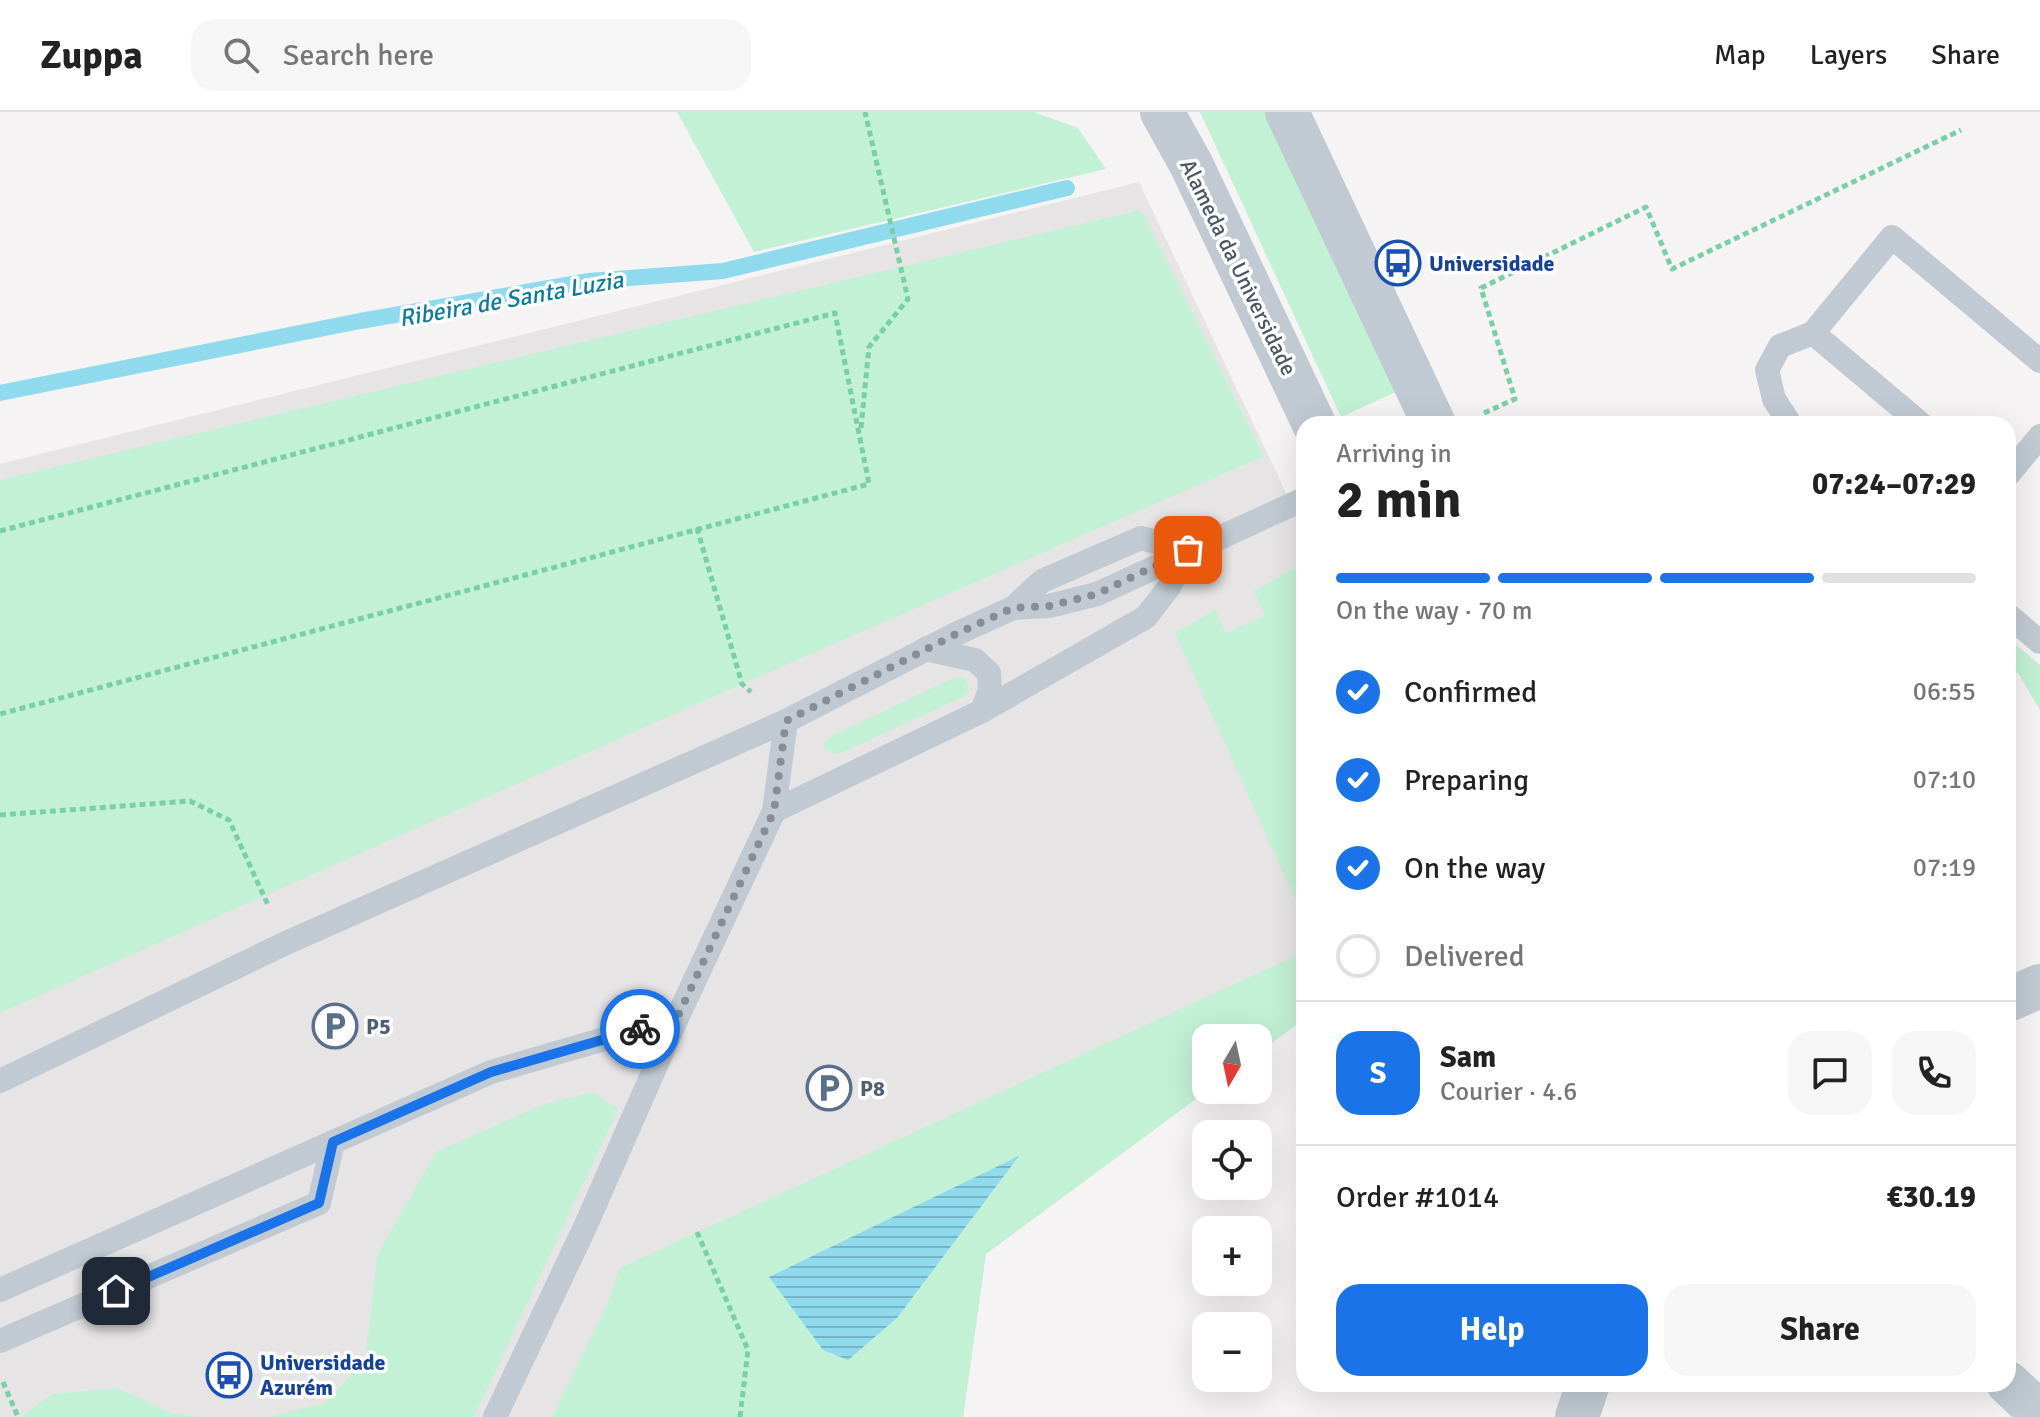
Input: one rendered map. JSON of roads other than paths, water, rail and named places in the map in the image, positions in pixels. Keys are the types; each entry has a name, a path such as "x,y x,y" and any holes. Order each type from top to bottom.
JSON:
{"street":[{"name":"Alameda da Universidade","path":"1162,112 1191,164 1310,416"},
{"path":"1287,112 1451,416"},
{"path":"2016,996 2040,986"},
{"path":"2016,1390 2040,1413"},
{"path":"1577,1417 1585,1392"}],"lane":[{"path":"1785,416 1774,399 1767,370 1780,346 1813,333 1892,237 2040,361"},
{"path":"1813,333 1912,416"},
{"path":"2016,465 2040,436"},
{"path":"1013,608 1049,606 1097,594 1296,503"},
{"path":"0,1081 286,943 786,721 925,649 1013,608 1042,581 1141,538 1188,550"},
{"path":"774,811 982,711 1146,617 1169,587 1188,550"},
{"path":"2016,622 2040,642"},
{"path":"925,649 975,660 989,673 990,690 982,711"},
{"path":"495,1417 774,811 786,721"},
{"path":"0,1290 491,1072 677,1018"},
{"path":"0,1341 319,1203 333,1142"}],"water":[{"path":"1019,1156 897,1318 848,1360 823,1350 769,1277"}],"waterway":[{"name":"Ribeira de Santa Luzia","path":"0,393 360,321 589,281 723,271 1067,188"}],"place":[{"name":"Universidade","path":"1398,263"},
{"name":"P5","path":"335,1026"},
{"name":"P8","path":"829,1088"},
{"name":"Universidade Azurém","path":"229,1375"}]}
